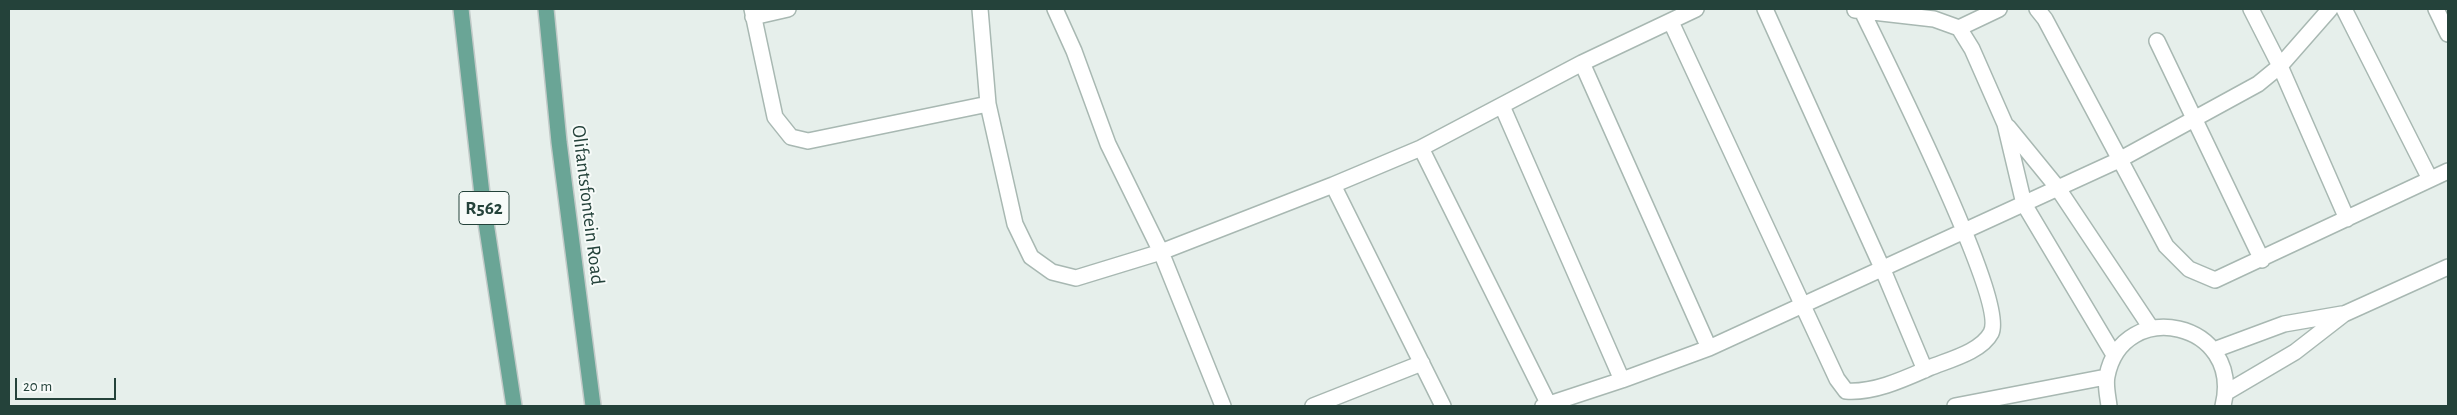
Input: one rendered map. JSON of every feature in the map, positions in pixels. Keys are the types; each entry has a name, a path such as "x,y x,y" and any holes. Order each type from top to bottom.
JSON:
{"main road":[{"name":"R562","path":"461,9 483,202 514,406"},
{"name":"Olifantsfontein Road","path":"546,9 560,142 593,406"}],"lane":[{"path":"788,9 752,13 775,118 791,137 808,141 988,104"},
{"path":"980,9 988,104 1015,224 1031,257 1052,272 1076,278 1161,252 1422,148 1582,63 1696,9"},
{"path":"1055,9 1074,51 1108,144 1161,252 1223,406"},
{"path":"1765,9 1883,270 1925,370"},
{"path":"1959,28 2000,9"},
{"path":"2037,9 2045,19 2166,246 2189,269 2215,280 2262,260 2448,172"},
{"path":"2251,9 2280,66 2347,219"},
{"path":"1422,148 1546,405 1709,348 1803,304 1883,270 2057,187 2119,160 2258,84 2280,66 2330,9"},
{"path":"2344,9 2430,180"},
{"path":"2436,9 2448,34"},
{"path":"1671,22 1803,304 1836,379 1846,391 1863,393 1925,370 1979,346 1992,332 1994,316 1965,231 1857,10"},
{"path":"1857,10 1934,19 1959,28 1972,49 2005,124 2024,204 2114,355"},
{"path":"2157,42 2262,260"},
{"path":"1582,63 1709,348"},
{"path":"1502,106 1622,380"},
{"path":"2005,124 2057,187 2151,328"},
{"path":"1333,185 1443,406"},
{"path":"2225,399 2295,352 2344,314 2448,267"},
{"path":"2214,350 2284,324 2344,314"},
{"path":"2109,406 2106,377 2114,355 2130,338 2151,328 2174,327 2197,334 2214,350 2224,370 2225,399"},
{"path":"1313,406 1422,363"},
{"path":"1955,406 2106,377"}]}
